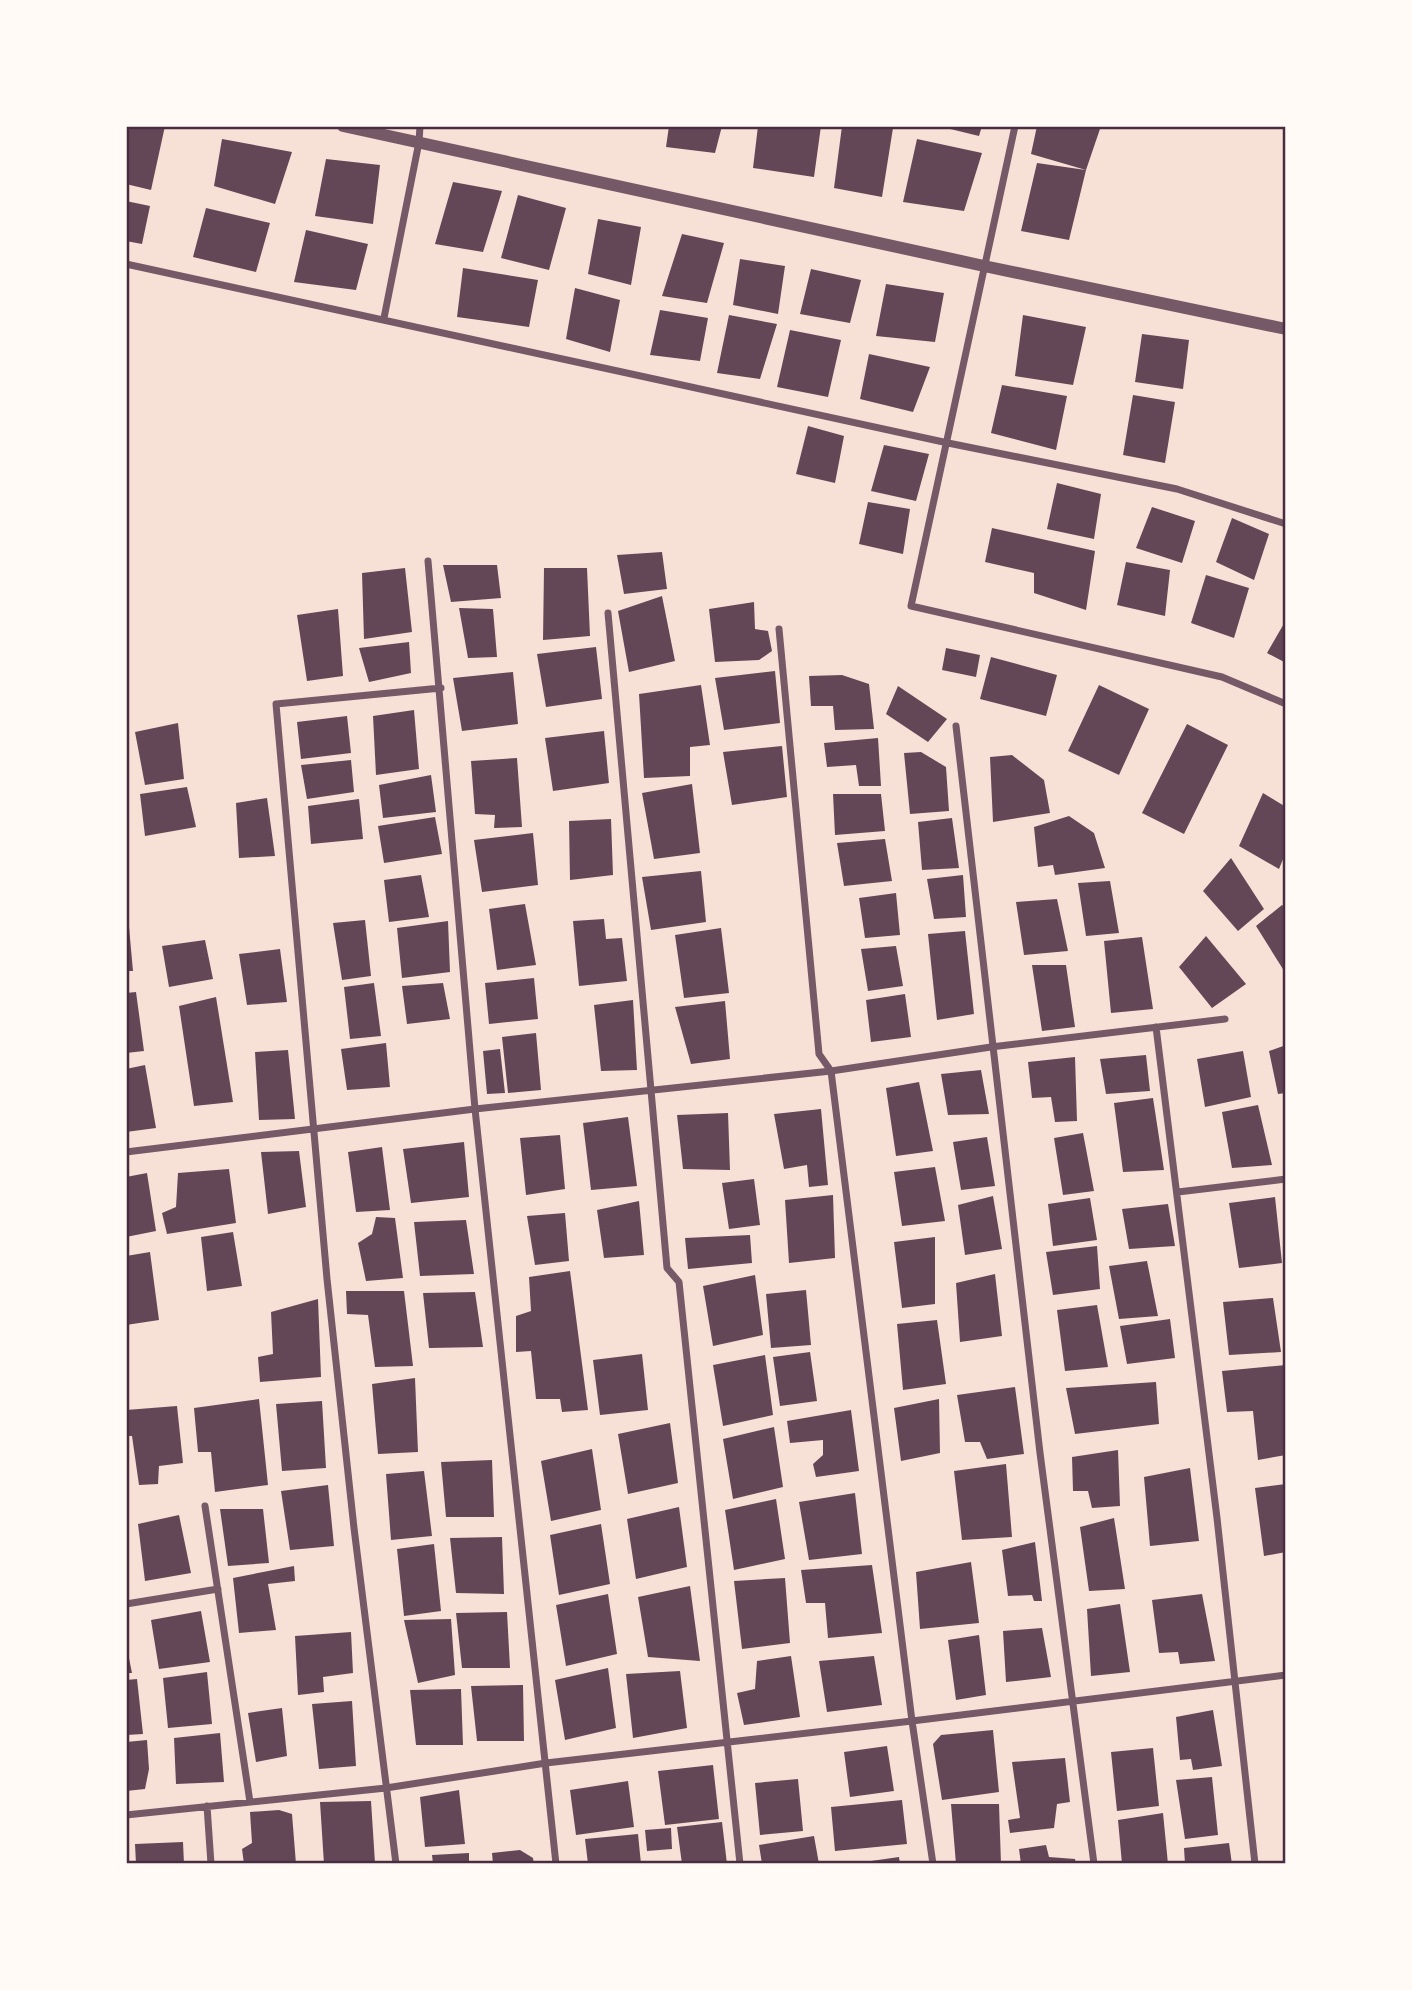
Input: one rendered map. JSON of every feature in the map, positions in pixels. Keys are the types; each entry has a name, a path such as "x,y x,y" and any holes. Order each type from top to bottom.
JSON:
{"street":[{"path":"343,126 1286,329"},
{"path":"384,318 419,142 419,126"},
{"path":"1015,126 911,606 1222,677 1286,704"},
{"path":"126,264 384,318 948,443 1177,489 1286,524"},
{"path":"428,561 475,1109 556,1864"},
{"path":"608,614 667,1268 679,1282 740,1864"},
{"path":"779,629 820,1054 831,1071 912,1721 933,1864"},
{"path":"396,1864 353,1514 312,1129 276,704 441,688"},
{"path":"956,726 1040,1453 1094,1864"},
{"path":"126,1152 475,1109 831,1071 992,1047 1226,1019"},
{"path":"1156,1027 1236,1682 1255,1864"},
{"path":"1178,1192 1286,1180"},
{"path":"205,1506 250,1802"},
{"path":"126,1604 218,1589"},
{"path":"126,1815 386,1788 546,1763 1286,1675"},
{"path":"207,1807 211,1864"}],"building":[{"path":"126,126 165,126 151,190 126,184"},
{"path":"669,126 722,126 715,153 666,147"},
{"path":"758,126 821,126 814,177 753,168"},
{"path":"842,126 893,128 882,197 834,188"},
{"path":"938,126 982,126 979,136"},
{"path":"1037,126 1101,126 1086,170 1031,154"},
{"path":"222,139 292,152 275,204 214,186"},
{"path":"917,139 982,153 964,211 903,202"},
{"path":"326,159 380,165 373,224 315,216"},
{"path":"1037,163 1086,170 1069,240 1021,231"},
{"path":"453,182 502,191 483,252 435,244"},
{"path":"518,195 566,208 549,270 501,258"},
{"path":"126,201 150,206 142,244 126,241"},
{"path":"206,208 270,223 256,272 193,257"},
{"path":"598,219 641,227 631,285 588,274"},
{"path":"306,230 368,244 356,290 294,282"},
{"path":"682,234 724,243 707,303 662,296"},
{"path":"740,259 785,266 778,314 733,305"},
{"path":"463,268 538,280 529,327 457,317"},
{"path":"811,269 861,280 850,323 800,314"},
{"path":"886,284 944,293 935,342 876,336"},
{"path":"575,288 620,300 610,352 566,339"},
{"path":"660,310 708,318 700,361 650,355"},
{"path":"729,315 777,324 760,379 717,373"},
{"path":"1023,315 1086,327 1073,385 1015,376"},
{"path":"790,330 841,340 828,397 777,387"},
{"path":"1142,334 1189,340 1183,389 1135,382"},
{"path":"869,354 930,367 913,412 860,399"},
{"path":"1002,385 1067,396 1056,450 991,433"},
{"path":"1133,395 1175,402 1165,463 1123,455"},
{"path":"808,426 844,436 835,483 796,474"},
{"path":"884,445 929,454 916,501 871,491"},
{"path":"1057,483 1101,494 1094,539 1047,529"},
{"path":"868,502 910,509 903,554 859,544"},
{"path":"1152,507 1195,521 1182,563 1136,548"},
{"path":"1232,518 1269,534 1254,580 1216,562"},
{"path":"992,528 1095,551 1086,610 1034,593 1034,573 985,562"},
{"path":"662,552 667,589 624,594 617,555"},
{"path":"1126,562 1170,570 1165,616 1117,605"},
{"path":"443,565 497,565 501,598 451,602"},
{"path":"405,568 412,632 364,639 362,573"},
{"path":"544,568 587,568 590,636 543,640"},
{"path":"1206,575 1249,588 1234,638 1191,623"},
{"path":"662,596 675,661 629,672 618,611"},
{"path":"754,602 755,629 768,631 772,651 759,660 715,662 709,609"},
{"path":"459,608 493,609 497,657 468,658"},
{"path":"338,609 343,676 307,681 297,615"},
{"path":"1286,620 1286,663 1267,653"},
{"path":"409,642 411,673 369,682 359,648"},
{"path":"596,647 602,699 546,707 537,654"},
{"path":"946,648 980,655 976,677 942,670"},
{"path":"991,657 1057,675 1046,716 980,699"},
{"path":"775,671 780,723 724,730 715,678"},
{"path":"513,672 518,724 462,731 453,678"},
{"path":"842,675 869,684 874,729 835,730 833,706 811,706 809,676"},
{"path":"701,685 710,745 690,747 690,776 644,778 639,694"},
{"path":"1099,685 1149,709 1119,775 1068,751"},
{"path":"898,686 947,719 928,742 886,714"},
{"path":"414,710 419,769 376,775 373,716"},
{"path":"347,716 351,753 301,759 297,722"},
{"path":"178,723 184,779 145,785 135,732"},
{"path":"1187,724 1228,745 1184,834 1142,813"},
{"path":"604,731 609,783 553,791 545,738"},
{"path":"878,738 881,786 859,786 856,765 827,767 824,743"},
{"path":"782,746 787,797 732,805 723,752"},
{"path":"921,752 946,767 949,811 910,814 904,753"},
{"path":"1012,755 1044,780 1050,813 993,822 990,757"},
{"path":"517,758 522,827 494,828 495,815 475,814 471,761"},
{"path":"351,760 354,792 307,799 301,765"},
{"path":"431,775 436,812 383,818 379,785"},
{"path":"692,784 700,853 654,859 642,793"},
{"path":"187,787 196,827 145,836 140,794"},
{"path":"1263,793 1286,807 1286,852 1279,869 1239,846"},
{"path":"833,794 881,794 885,831 835,835"},
{"path":"267,798 275,856 239,858 236,803"},
{"path":"359,799 363,839 311,844 308,806"},
{"path":"1069,816 1094,833 1105,868 1055,875 1053,865 1038,867 1034,827"},
{"path":"435,817 442,854 384,863 378,826"},
{"path":"952,818 959,868 922,870 918,822"},
{"path":"611,819 613,875 570,880 569,821"},
{"path":"533,833 538,885 482,892 474,840"},
{"path":"885,839 892,881 844,886 837,843"},
{"path":"1231,858 1264,909 1238,931 1203,891"},
{"path":"701,871 706,922 651,930 642,877"},
{"path":"421,875 429,917 389,922 384,880"},
{"path":"963,875 966,917 934,919 927,879"},
{"path":"1110,881 1119,933 1086,936 1078,883"},
{"path":"896,893 900,935 865,938 859,898"},
{"path":"1057,899 1068,951 1024,955 1016,902"},
{"path":"525,904 536,965 497,970 489,909"},
{"path":"1282,905 1286,909 1286,974 1256,926"},
{"path":"128,916 133,971 126,971"},
{"path":"604,919 606,939 622,938 627,981 579,986 573,921"},
{"path":"365,920 371,976 342,980 333,923"},
{"path":"448,921 450,972 402,978 397,928"},
{"path":"721,928 729,993 684,998 675,935"},
{"path":"965,931 974,1014 937,1020 928,934"},
{"path":"1206,936 1246,984 1212,1008 1179,967"},
{"path":"1142,937 1153,1009 1111,1013 1104,941"},
{"path":"205,940 213,979 169,987 162,946"},
{"path":"896,946 903,986 868,991 861,949"},
{"path":"280,949 287,1002 247,1005 239,954"},
{"path":"1032,965 1066,965 1075,1027 1042,1031"},
{"path":"534,978 538,1019 489,1024 485,983"},
{"path":"374,983 381,1036 350,1039 344,987"},
{"path":"443,983 450,1019 407,1024 402,986"},
{"path":"136,992 144,1051 126,1053 126,993"},
{"path":"905,994 911,1037 871,1042 866,1000"},
{"path":"216,997 233,1102 194,1106 179,1006"},
{"path":"633,1000 637,1070 601,1071 594,1005"},
{"path":"725,1001 730,1059 691,1064 675,1007"},
{"path":"536,1033 541,1090 508,1093 502,1037"},
{"path":"386,1043 390,1087 347,1090 341,1049"},
{"path":"1286,1045 1286,1093 1278,1094 1269,1051"},
{"path":"500,1049 505,1093 487,1094 483,1051"},
{"path":"288,1050 295,1119 259,1120 255,1052"},
{"path":"1243,1051 1251,1097 1205,1107 1197,1059"},
{"path":"1146,1055 1150,1091 1106,1094 1100,1059"},
{"path":"1075,1057 1077,1121 1055,1122 1051,1097 1032,1098 1028,1062"},
{"path":"145,1065 156,1128 126,1132 126,1069"},
{"path":"981,1070 989,1114 948,1115 941,1074"},
{"path":"919,1082 933,1151 896,1156 886,1088"},
{"path":"1153,1098 1164,1170 1123,1172 1114,1103"},
{"path":"1258,1105 1272,1165 1232,1168 1222,1112"},
{"path":"821,1109 828,1185 809,1187 807,1165 784,1169 774,1114"},
{"path":"728,1113 730,1170 683,1169 677,1115"},
{"path":"628,1117 637,1186 591,1190 583,1123"},
{"path":"1083,1133 1094,1191 1063,1195 1054,1138"},
{"path":"560,1135 565,1189 526,1195 520,1138"},
{"path":"987,1137 995,1186 961,1190 953,1142"},
{"path":"464,1142 469,1197 411,1203 403,1149"},
{"path":"382,1147 390,1210 356,1212 348,1152"},
{"path":"299,1151 306,1207 268,1214 261,1152"},
{"path":"935,1167 945,1221 902,1226 894,1172"},
{"path":"229,1169 236,1223 167,1234 162,1213 176,1207 178,1173"},
{"path":"147,1173 156,1231 126,1237 126,1177"},
{"path":"754,1179 760,1225 729,1229 722,1183"},
{"path":"833,1195 835,1258 789,1263 785,1200"},
{"path":"993,1196 1002,1249 965,1255 958,1205"},
{"path":"1275,1197 1282,1263 1239,1268 1229,1203"},
{"path":"1090,1198 1097,1240 1053,1246 1048,1204"},
{"path":"639,1201 644,1255 604,1258 597,1210"},
{"path":"1168,1204 1175,1246 1129,1249 1122,1209"},
{"path":"565,1213 569,1261 535,1265 527,1216"},
{"path":"376,1217 395,1218 403,1278 366,1281 358,1243 372,1234"},
{"path":"466,1220 474,1274 420,1276 414,1222"},
{"path":"233,1232 242,1286 207,1291 201,1237"},
{"path":"750,1235 752,1263 688,1269 685,1238"},
{"path":"935,1237 935,1304 902,1308 894,1242"},
{"path":"1097,1246 1100,1289 1053,1295 1046,1252"},
{"path":"150,1252 159,1320 126,1325 126,1256"},
{"path":"1147,1261 1158,1316 1119,1319 1109,1266"},
{"path":"570,1271 588,1410 562,1412 560,1399 536,1399 531,1351 516,1352 516,1316 531,1311 529,1277"},
{"path":"995,1274 1002,1336 960,1342 956,1283"},
{"path":"755,1275 763,1335 713,1346 703,1286"},
{"path":"806,1290 811,1345 771,1348 766,1294"},
{"path":"346,1291 404,1291 413,1366 375,1367 368,1315 347,1314"},
{"path":"475,1292 483,1347 429,1348 423,1293"},
{"path":"1273,1298 1281,1352 1229,1355 1223,1302"},
{"path":"318,1299 321,1377 260,1382 258,1357 273,1354 271,1312"},
{"path":"1097,1305 1108,1367 1065,1371 1057,1310"},
{"path":"1170,1319 1175,1358 1127,1364 1120,1326"},
{"path":"937,1320 946,1384 903,1390 897,1324"},
{"path":"810,1352 817,1401 780,1406 773,1357"},
{"path":"642,1354 648,1410 600,1415 593,1360"},
{"path":"765,1355 773,1415 723,1426 713,1365"},
{"path":"1286,1365 1286,1455 1258,1460 1253,1411 1227,1412 1222,1371"},
{"path":"415,1378 418,1452 378,1454 372,1384"},
{"path":"1156,1382 1159,1424 1075,1434 1066,1388"},
{"path":"1015,1387 1024,1454 987,1459 980,1442 965,1442 957,1395"},
{"path":"259,1399 268,1485 215,1492 211,1452 198,1452 194,1408"},
{"path":"939,1399 940,1453 901,1461 894,1408"},
{"path":"322,1401 326,1468 282,1471 276,1404"},
{"path":"177,1406 183,1463 159,1466 158,1484 139,1485 132,1436 126,1436 126,1410"},
{"path":"851,1410 859,1471 816,1477 813,1464 823,1455 823,1440 790,1443 787,1421"},
{"path":"670,1423 678,1483 628,1494 618,1434"},
{"path":"774,1427 783,1487 733,1499 723,1439"},
{"path":"592,1449 601,1510 551,1521 541,1461"},
{"path":"1118,1450 1120,1506 1092,1508 1088,1491 1073,1491 1072,1457"},
{"path":"492,1460 494,1517 446,1517 441,1462"},
{"path":"1006,1464 1012,1537 962,1540 954,1471"},
{"path":"1190,1468 1199,1541 1150,1546 1144,1477"},
{"path":"424,1471 432,1536 391,1540 386,1474"},
{"path":"1286,1484 1286,1552 1264,1556 1255,1488"},
{"path":"328,1485 334,1546 290,1550 281,1491"},
{"path":"855,1493 862,1554 809,1560 799,1502"},
{"path":"776,1499 785,1559 734,1570 725,1510"},
{"path":"679,1507 687,1567 636,1579 627,1519"},
{"path":"220,1509 263,1509 269,1563 228,1566"},
{"path":"179,1515 191,1573 145,1581 138,1524"},
{"path":"1114,1518 1125,1589 1089,1591 1080,1527"},
{"path":"601,1524 610,1584 559,1595 550,1535"},
{"path":"502,1537 504,1594 456,1593 450,1538"},
{"path":"1035,1542 1042,1601 1034,1601 1032,1595 1008,1596 1002,1550"},
{"path":"434,1544 441,1611 404,1616 397,1549"},
{"path":"971,1562 979,1623 920,1629 916,1572"},
{"path":"872,1565 882,1633 828,1638 825,1603 806,1603 801,1570"},
{"path":"294,1566 295,1581 268,1584 276,1630 239,1633 233,1578"},
{"path":"785,1578 790,1643 742,1649 734,1581"},
{"path":"690,1586 700,1661 648,1657 638,1597"},
{"path":"608,1594 617,1654 566,1666 556,1605"},
{"path":"1202,1594 1215,1661 1180,1664 1178,1652 1159,1653 1152,1600"},
{"path":"1120,1604 1130,1672 1091,1676 1087,1609"},
{"path":"201,1611 210,1662 159,1669 151,1620"},
{"path":"507,1612 510,1668 462,1668 456,1613"},
{"path":"451,1619 455,1675 418,1683 404,1620"},
{"path":"1042,1628 1051,1677 1006,1682 1003,1631"},
{"path":"351,1632 353,1673 323,1677 324,1692 298,1695 295,1636"},
{"path":"979,1635 986,1695 956,1700 948,1640"},
{"path":"127,1648 132,1673 126,1673"},
{"path":"791,1656 800,1717 744,1725 737,1693 755,1689 757,1661"},
{"path":"874,1656 882,1705 827,1712 819,1661"},
{"path":"608,1668 616,1728 565,1740 555,1680"},
{"path":"680,1671 687,1728 633,1738 626,1674"},
{"path":"207,1672 212,1724 168,1728 163,1678"},
{"path":"137,1679 143,1734 126,1735 126,1680"},
{"path":"523,1685 524,1741 477,1741 471,1686"},
{"path":"461,1689 463,1745 416,1745 410,1690"},
{"path":"352,1701 356,1766 319,1769 312,1704"},
{"path":"282,1708 287,1756 256,1762 248,1713"},
{"path":"1213,1710 1222,1766 1193,1770 1191,1759 1180,1760 1176,1717"},
{"path":"993,1730 999,1792 942,1800 933,1744 941,1735"},
{"path":"220,1733 224,1782 176,1784 174,1738"},
{"path":"147,1740 149,1769 145,1789 126,1791 126,1742"},
{"path":"887,1746 894,1791 850,1797 844,1752"},
{"path":"1153,1748 1159,1806 1117,1811 1111,1752"},
{"path":"1065,1758 1070,1802 1057,1804 1054,1828 1010,1833 1008,1820 1020,1818 1012,1762"},
{"path":"713,1765 719,1819 665,1825 658,1771"},
{"path":"1212,1777 1218,1835 1185,1839 1176,1780"},
{"path":"798,1779 803,1831 760,1835 755,1783"},
{"path":"628,1781 634,1827 576,1835 570,1790"},
{"path":"459,1790 465,1844 425,1847 420,1797"},
{"path":"902,1800 907,1844 835,1851 831,1807"},
{"path":"371,1801 375,1863 324,1864 320,1802"},
{"path":"951,1804 999,1804 1001,1864 956,1864"},
{"path":"279,1810 292,1814 296,1864 244,1864 242,1849 252,1843 250,1812"},
{"path":"1163,1813 1168,1864 1122,1864 1118,1820"},
{"path":"722,1822 727,1864 682,1864 677,1827"},
{"path":"671,1828 672,1849 647,1851 645,1830"},
{"path":"638,1834 641,1864 588,1864 585,1839"},
{"path":"814,1836 819,1864 762,1864 759,1845"},
{"path":"183,1842 184,1864 136,1864 135,1844"},
{"path":"1229,1843 1232,1864 1185,1864 1184,1848"},
{"path":"1046,1845 1049,1857 1075,1859 1076,1864 1021,1864 1019,1849"},
{"path":"520,1850 533,1858 534,1864 493,1864 492,1853"},
{"path":"469,1853 469,1864 433,1864 432,1855"},
{"path":"899,1857 900,1864 864,1862"}]}
